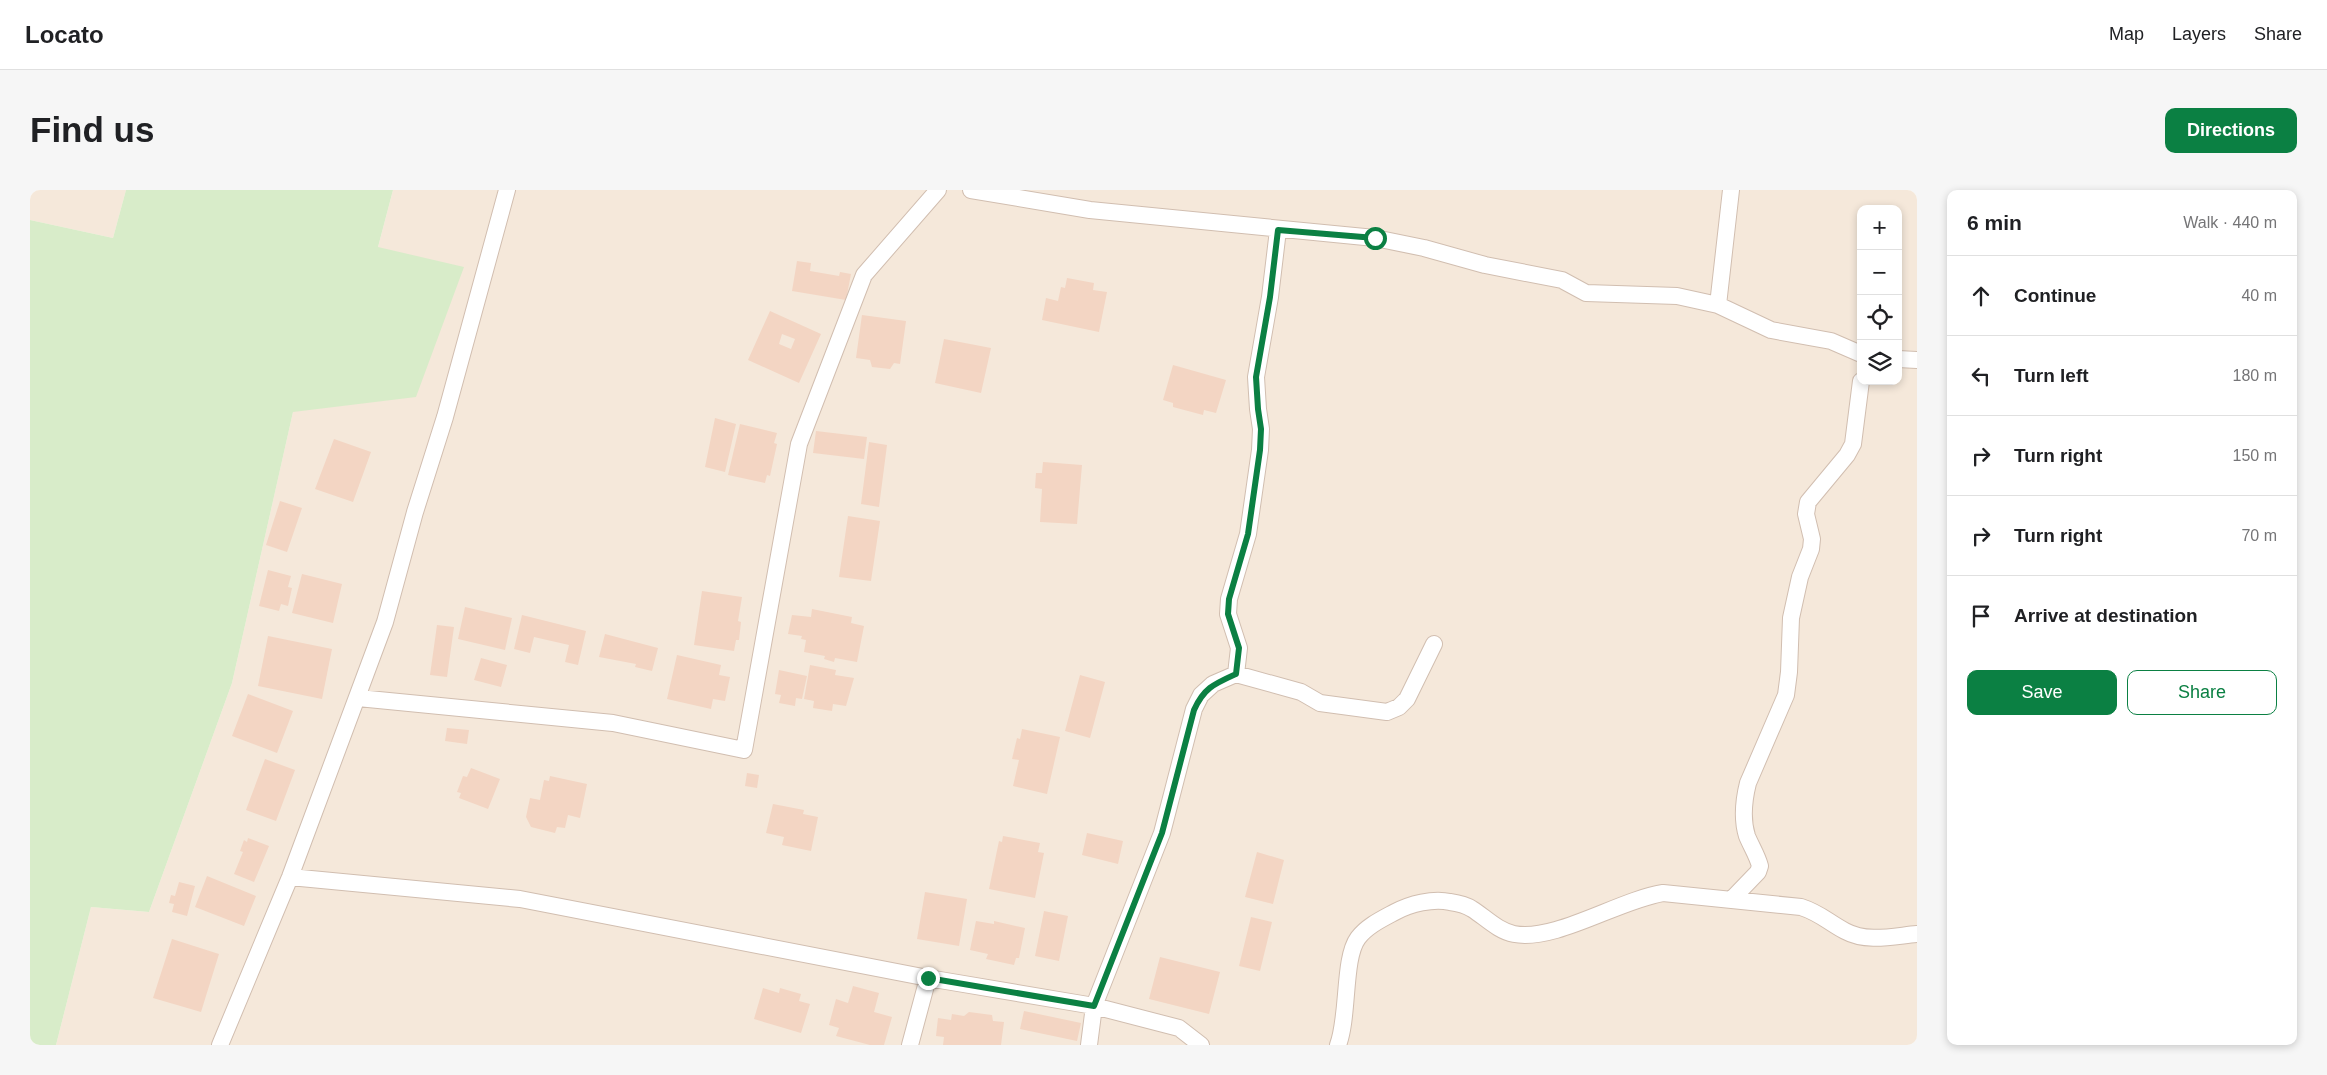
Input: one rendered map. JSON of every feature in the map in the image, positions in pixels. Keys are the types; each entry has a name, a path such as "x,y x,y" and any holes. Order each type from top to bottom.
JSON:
{"street":[{"path":"220,1045 290,877 385,622 507,190"},
{"path":"358,698 613,724 744,750 799,444 864,275 938,190"},
{"path":"971,190 997,192 1090,210 1278,230 1375,238 1424,248 1485,265 1562,280 1586,293 1677,296 1718,305 1771,330 1831,341 1857,352"},
{"path":"1718,305 1731,190"},
{"path":"1236,674 1239,648 1228,614 1228,606 1248,534 1260,450 1261,429 1256,377 1270,297 1278,230"},
{"path":"1902,359 1917,360"},
{"path":"1731,900 1758,872 1760,866 1747,835 1744,817 1746,794 1748,783 1786,695 1792,618 1800,577 1811,549 1812,539 1806,514 1808,502 1847,455 1853,444 1860,385"},
{"path":"1089,1045 1094,1006 1162,833 1194,710 1201,695 1213,684 1236,674 1301,692 1320,703 1387,712 1399,707 1406,699 1434,644"},
{"path":"290,877 520,899 928,978 1094,1006 1179,1028 1201,1045"},
{"path":"1338,1045 1345,1022 1351,952 1358,938 1371,926 1402,909 1430,901 1448,901 1470,908 1500,928 1514,934 1552,931 1645,896 1678,894 1809,910 1817,912 1844,931 1856,936 1880,938 1917,934"},
{"path":"910,1045 928,978"}],"shaded area":[{"path":"30,190 126,190 113,238 30,220"},
{"path":"393,190 1917,190 1917,1045 56,1045 91,907 149,912 232,683 293,412 378,247"}],"green space":[{"path":"126,190 393,190 378,247 464,267 416,397 293,412 232,683 149,912 91,907 56,1045 30,1045 30,220 113,238"}],"building":[{"path":"797,261 811,263 810,271 839,276 840,272 851,274 846,300 792,291"},
{"path":"1067,278 1094,283 1093,290 1107,292 1099,332 1042,320 1046,298 1058,301 1061,287 1065,288"},
{"path":"770,311 821,334 799,383 748,360","holes":["782,334 795,339 791,349 779,344"]},
{"path":"862,315 906,321 900,364 894,363 890,369 872,367 870,360 856,358"},
{"path":"944,339 991,348 981,393 935,383"},
{"path":"1173,365 1226,380 1216,413 1204,410 1203,415 1173,407 1173,403 1163,400"},
{"path":"715,418 736,424 725,472 705,467"},
{"path":"740,424 777,433 774,443 777,444 770,476 767,475 765,483 728,475"},
{"path":"816,431 867,437 864,459 813,453"},
{"path":"334,439 371,452 353,502 315,489"},
{"path":"869,442 887,445 879,507 861,504"},
{"path":"1043,462 1082,465 1077,524 1040,522 1042,489 1035,488 1036,473 1042,473"},
{"path":"280,501 302,508 287,552 266,545"},
{"path":"848,516 880,521 871,581 839,577"},
{"path":"268,570 291,576 288,587 292,588 288,606 281,604 279,611 259,606"},
{"path":"302,574 342,584 333,623 292,613"},
{"path":"702,591 742,597 738,621 741,622 739,640 736,640 734,651 694,645"},
{"path":"465,607 512,618 505,650 458,639"},
{"path":"812,609 852,617 851,623 864,626 857,662 835,658 834,662 824,659 825,656 804,652 806,640 801,639 802,636 788,634 792,615 811,617"},
{"path":"522,615 586,631 578,665 565,662 569,645 534,637 530,653 514,649"},
{"path":"437,625 454,627 447,677 430,675"},
{"path":"605,634 658,648 652,671 635,667 636,664 599,657"},
{"path":"268,636 332,649 322,699 258,686"},
{"path":"677,655 721,665 719,675 730,677 725,701 713,699 711,709 667,699"},
{"path":"481,658 507,665 501,687 474,680"},
{"path":"810,665 836,670 835,675 854,678 846,706 833,704 832,711 813,708 814,701 804,699"},
{"path":"779,670 807,676 802,699 796,698 795,706 779,703 781,695 775,694"},
{"path":"1080,675 1105,682 1090,738 1065,731"},
{"path":"248,694 293,711 277,753 232,736"},
{"path":"447,728 469,730 467,744 445,741"},
{"path":"1022,729 1060,737 1047,794 1013,786 1019,760 1012,759 1017,738 1020,739"},
{"path":"265,759 295,770 276,821 246,810"},
{"path":"471,768 500,779 488,809 459,798 461,793 457,792 463,776 467,777"},
{"path":"747,773 759,775 757,788 745,786"},
{"path":"550,776 587,784 580,818 568,815 565,828 557,827 555,833 531,827 526,817 530,798 540,800 544,780 549,781"},
{"path":"773,804 804,810 803,814 818,817 811,851 782,845 784,837 766,833"},
{"path":"1087,833 1123,841 1118,864 1082,855"},
{"path":"1003,836 1040,843 1038,852 1044,853 1035,898 989,889 999,841 1002,842"},
{"path":"248,838 269,846 254,882 234,874 243,852 240,851 244,840 247,842"},
{"path":"1257,852 1284,860 1273,904 1245,897"},
{"path":"207,876 256,896 244,926 195,907"},
{"path":"179,882 195,886 187,916 172,912 174,904 169,903 171,895 175,896"},
{"path":"925,892 967,899 959,946 917,939"},
{"path":"1044,911 1068,916 1059,961 1035,956"},
{"path":"1251,917 1272,922 1260,971 1239,966"},
{"path":"976,921 994,924 994,921 1025,928 1019,958 1016,958 1014,965 986,959 988,954 970,950"},
{"path":"172,939 219,954 201,1012 153,998"},
{"path":"1160,957 1220,972 1209,1014 1149,999"},
{"path":"853,986 879,993 874,1012 892,1017 884,1045 870,1045 836,1036 839,1028 829,1025 836,999 848,1003"},
{"path":"763,988 779,993 780,988 801,994 799,1001 810,1004 801,1033 754,1019"},
{"path":"1024,1011 1081,1023 1077,1041 1020,1029"},
{"path":"969,1012 992,1015 993,1021 1004,1022 1001,1045 943,1045 944,1037 936,1036 938,1018 951,1020 952,1014 964,1016"}],"route":[{"path":"928,978 1094,1006 1162,833 1194,710 1201,695 1213,684 1236,674 1239,648 1238,640 1228,614 1229,599 1248,534 1260,450 1261,429 1256,377 1270,297 1278,230 1375,238"}]}
